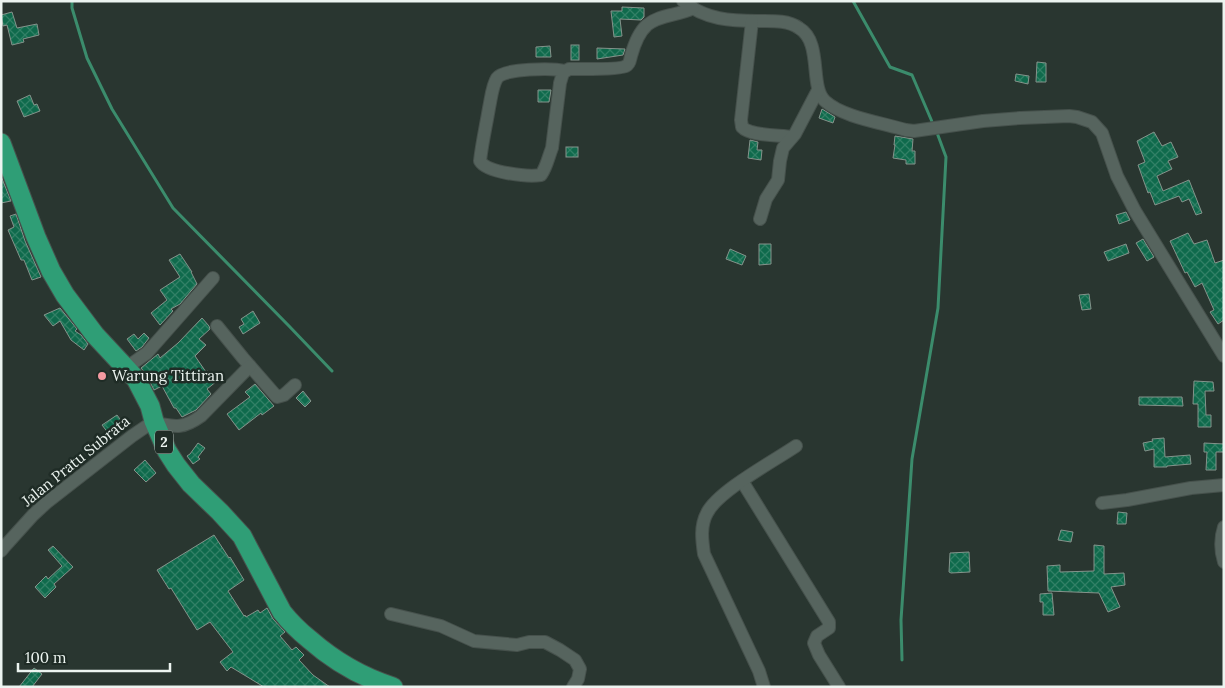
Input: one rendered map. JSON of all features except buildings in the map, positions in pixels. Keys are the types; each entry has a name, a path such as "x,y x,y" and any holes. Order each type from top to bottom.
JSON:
{"highway":[{"name":"2","path":"1,142 36,237 59,285 86,324 126,368 141,388 167,451 180,470 191,484 242,536 276,603 288,620 320,649 345,666 370,679 393,687"}],"street":[{"path":"565,71 561,77 552,148 546,168 541,175 528,176 482,166 480,161 484,135 493,88 498,77 508,72 534,69 558,69 565,71 569,69 619,69 627,65 631,59 637,39 644,27 653,20 681,13 688,5 719,19 779,22 790,24 802,30 809,40 815,61 818,90 825,102 841,111 906,130 999,120 1060,117 1077,117 1092,122 1102,133 1117,176 1135,211 1224,356"},
{"path":"752,21 742,128 745,131 792,137"},
{"path":"760,219 766,199 778,180 783,148 800,124 818,90"},
{"path":"126,368 147,353 214,278"},
{"path":"218,326 277,397 284,395 295,385"},
{"path":"155,422 181,426 194,421 250,366"},
{"name":"Jalan Pratu Subrata","path":"1,552 21,528 46,503 132,436 155,422"},
{"path":"764,687 759,671 704,554 701,538 703,523 715,502 742,481 796,446"},
{"path":"742,481 829,622 829,628 817,636 814,643 819,655 839,687"},
{"path":"1102,502 1128,500 1191,488 1224,485"},
{"path":"1224,527 1220,545 1224,562"},
{"path":"391,614 441,626 474,641 517,646 529,642 545,642 575,660 580,670 578,679 573,687"}],"waterway":[{"path":"72,1 72,8 87,58 112,109 173,208 332,371"},
{"path":"853,1 890,67 912,75 933,124"},
{"path":"902,660 901,620 912,459 938,308 946,157 936,130"}],"place":[{"name":"Warung Tittiran","path":"102,376"}]}
